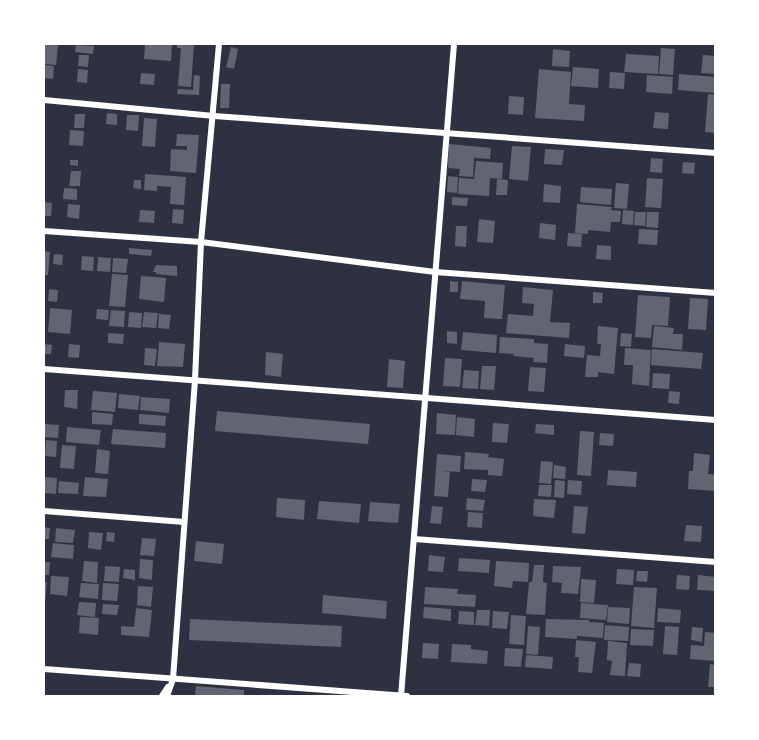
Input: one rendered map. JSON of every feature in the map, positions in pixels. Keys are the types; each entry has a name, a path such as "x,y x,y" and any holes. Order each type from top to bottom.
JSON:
{"street":[{"path":"167,696 173,679 195,380 201,242 219,44"},
{"path":"401,696 454,44"},
{"path":"44,100 214,116 716,153"},
{"path":"44,231 201,242 435,272 716,293"},
{"path":"44,369 716,420"},
{"path":"44,511 184,522"},
{"path":"414,539 716,562"},
{"path":"44,669 407,696"},
{"path":"162,696 173,679"}],"building":[{"path":"44,44 58,45 56,65 44,64"},
{"path":"145,44 172,44 171,61 144,59"},
{"path":"177,44 194,44 191,87 178,86 181,48 177,48"},
{"path":"76,45 94,46 93,54 75,52"},
{"path":"231,47 238,49 234,69 226,67"},
{"path":"661,48 675,49 673,75 659,74"},
{"path":"553,49 570,51 569,67 552,66"},
{"path":"626,54 659,56 658,74 624,72"},
{"path":"79,55 89,55 88,67 78,66"},
{"path":"703,55 716,56 716,74 701,73"},
{"path":"44,65 54,66 53,79 44,78"},
{"path":"573,67 599,69 598,88 571,86"},
{"path":"78,69 88,70 87,83 77,82"},
{"path":"539,69 571,72 569,104 585,105 584,121 535,118"},
{"path":"610,72 625,73 624,89 609,88"},
{"path":"141,73 155,74 154,85 140,84"},
{"path":"679,74 716,77 716,93 678,90"},
{"path":"194,75 200,76 199,95 177,94 178,89 193,90"},
{"path":"647,75 673,77 672,94 646,92"},
{"path":"221,84 230,84 229,108 220,108"},
{"path":"708,94 716,95 716,133 705,132"},
{"path":"509,96 524,97 523,115 508,114"},
{"path":"655,112 669,113 668,129 653,128"},
{"path":"107,113 117,114 117,125 106,124"},
{"path":"75,114 85,114 84,128 74,128"},
{"path":"127,115 139,115 138,131 126,130"},
{"path":"144,118 157,119 155,147 142,146"},
{"path":"70,130 84,131 83,146 69,145"},
{"path":"177,134 199,135 196,173 170,171 171,149 187,150 187,146 176,146"},
{"path":"449,144 491,148 490,159 474,158 473,177 459,176 460,169 448,168"},
{"path":"512,146 531,147 528,181 509,179"},
{"path":"545,149 564,150 562,165 544,164"},
{"path":"651,158 663,159 662,173 650,172"},
{"path":"70,160 78,160 78,166 70,165"},
{"path":"476,161 503,163 502,179 490,178 489,196 458,194 459,178 474,179"},
{"path":"683,162 695,163 694,174 682,173"},
{"path":"71,171 81,171 80,186 69,186"},
{"path":"145,174 186,177 184,205 170,204 171,187 157,186 157,191 144,190"},
{"path":"448,176 458,177 457,193 447,192"},
{"path":"647,178 663,179 661,208 645,207"},
{"path":"497,179 508,180 507,195 496,195"},
{"path":"134,180 141,180 141,189 133,188"},
{"path":"616,183 629,184 627,209 614,208"},
{"path":"544,184 561,186 560,203 543,202"},
{"path":"581,187 612,189 611,205 580,202"},
{"path":"64,188 77,189 77,200 63,199"},
{"path":"452,197 468,198 467,206 452,205"},
{"path":"44,202 52,203 51,216 44,216"},
{"path":"68,204 80,205 79,219 67,217"},
{"path":"577,204 612,207 611,210 621,211 620,222 611,222 610,232 588,230 588,234 575,233"},
{"path":"173,209 184,210 183,224 172,223"},
{"path":"140,210 155,211 154,223 139,222"},
{"path":"623,210 634,211 633,225 622,224"},
{"path":"635,212 646,212 645,226 634,225"},
{"path":"647,212 659,212 658,228 646,227"},
{"path":"479,219 495,221 493,243 477,242"},
{"path":"540,223 556,225 555,240 539,238"},
{"path":"456,226 467,226 466,247 455,246"},
{"path":"639,229 658,230 657,245 638,244"},
{"path":"568,233 582,234 581,247 567,246"},
{"path":"597,245 611,246 611,260 596,259"},
{"path":"129,248 152,250 151,256 129,254"},
{"path":"44,251 50,252 48,275 44,275"},
{"path":"54,254 63,255 62,265 53,264"},
{"path":"82,256 94,257 93,271 81,270"},
{"path":"98,257 111,258 110,272 97,271"},
{"path":"113,258 128,259 126,273 112,272"},
{"path":"156,265 177,266 177,276 156,274 153,272"},
{"path":"112,274 128,275 125,307 109,306"},
{"path":"141,276 166,278 164,302 139,299"},
{"path":"450,281 458,282 458,292 450,292"},
{"path":"462,281 505,285 502,319 484,318 485,301 460,299"},
{"path":"523,287 553,290 550,322 570,323 569,338 506,333 508,314 533,316 534,304 522,303"},
{"path":"49,289 58,290 57,302 48,301"},
{"path":"593,292 603,293 602,303 593,303"},
{"path":"638,295 670,297 668,326 652,325 651,338 635,337"},
{"path":"690,298 708,299 706,330 688,329"},
{"path":"50,308 72,310 70,334 48,332"},
{"path":"97,309 109,310 108,320 96,319"},
{"path":"111,310 125,311 124,327 109,326"},
{"path":"129,312 142,313 141,328 128,327"},
{"path":"144,312 158,313 156,328 142,327"},
{"path":"159,314 171,315 169,329 158,328"},
{"path":"598,326 618,328 614,374 598,372 598,377 585,377 587,355 600,356 601,344 597,344"},
{"path":"654,326 674,328 673,334 683,334 682,350 652,347"},
{"path":"447,331 457,332 457,344 447,343"},
{"path":"463,332 497,335 496,353 461,350"},
{"path":"108,333 124,334 123,344 108,343"},
{"path":"621,333 632,334 631,347 620,346"},
{"path":"500,337 534,339 534,343 548,344 547,363 533,362 534,358 499,353"},
{"path":"159,342 185,344 183,367 157,366"},
{"path":"44,344 52,345 51,354 44,354"},
{"path":"69,344 80,345 79,358 68,357"},
{"path":"565,344 585,346 584,358 564,356"},
{"path":"145,348 157,349 155,366 144,365"},
{"path":"625,348 651,350 649,386 632,384 633,365 624,365"},
{"path":"652,349 703,353 701,369 651,365"},
{"path":"266,352 283,354 281,377 265,375"},
{"path":"445,358 462,359 460,387 443,386"},
{"path":"389,359 405,361 403,388 387,387"},
{"path":"482,366 496,366 494,390 480,389"},
{"path":"530,367 546,368 544,392 528,391"},
{"path":"464,370 479,371 478,389 462,388"},
{"path":"653,373 670,374 669,389 652,388"},
{"path":"65,390 78,390 77,409 64,407"},
{"path":"93,391 117,393 115,412 91,410"},
{"path":"669,391 680,392 679,404 668,403"},
{"path":"119,394 140,396 138,410 118,408"},
{"path":"141,397 170,399 169,413 140,410"},
{"path":"217,411 370,424 368,444 215,431"},
{"path":"92,412 113,414 112,425 92,424"},
{"path":"437,413 456,415 455,435 436,434"},
{"path":"139,414 166,416 165,426 139,424"},
{"path":"457,417 475,419 474,437 456,435"},
{"path":"493,423 509,424 507,443 492,442"},
{"path":"44,424 59,425 58,438 44,437"},
{"path":"536,424 554,425 554,435 535,433"},
{"path":"67,427 101,430 99,445 66,442"},
{"path":"113,429 166,433 165,448 111,444"},
{"path":"580,431 594,432 591,476 577,475"},
{"path":"600,433 614,434 613,446 599,445"},
{"path":"46,440 57,441 56,457 45,456"},
{"path":"62,445 76,446 74,469 60,468"},
{"path":"97,449 110,451 108,474 95,473"},
{"path":"465,452 489,454 488,457 504,459 502,476 488,475 488,470 464,469"},
{"path":"694,453 710,455 708,474 716,475 716,491 688,489 689,471 693,471"},
{"path":"437,454 461,456 460,472 442,471 450,472 448,497 434,496"},
{"path":"541,461 553,462 551,484 539,483"},
{"path":"554,465 566,467 565,479 553,478"},
{"path":"608,470 637,472 636,487 607,485"},
{"path":"44,477 57,478 56,494 44,493"},
{"path":"85,477 108,479 106,497 83,496"},
{"path":"472,479 487,480 485,492 471,491"},
{"path":"555,480 565,481 564,498 554,497"},
{"path":"568,480 582,481 581,495 567,494"},
{"path":"59,481 79,483 78,494 58,493"},
{"path":"539,485 552,485 551,497 538,496"},
{"path":"277,498 305,500 304,520 276,517"},
{"path":"467,498 485,500 483,511 466,510"},
{"path":"534,499 556,500 554,518 533,516"},
{"path":"319,501 361,504 359,523 317,519"},
{"path":"370,502 400,504 398,523 368,521"},
{"path":"432,506 443,507 441,524 430,523"},
{"path":"574,506 588,507 585,534 572,533"},
{"path":"468,512 483,513 482,528 467,527"},
{"path":"686,525 702,526 701,542 684,541"},
{"path":"44,527 50,528 49,539 44,539"},
{"path":"56,528 75,530 73,543 55,542"},
{"path":"89,532 103,533 101,550 88,548"},
{"path":"107,532 115,533 114,542 106,541"},
{"path":"142,538 156,539 154,556 140,555"},
{"path":"196,541 224,544 222,564 194,561"},
{"path":"53,543 74,545 73,559 51,557"},
{"path":"429,555 445,557 443,572 428,571"},
{"path":"459,558 490,560 489,573 458,571"},
{"path":"140,559 153,560 152,580 139,578"},
{"path":"84,561 98,562 97,583 82,581"},
{"path":"496,561 529,563 528,582 513,581 512,588 494,586"},
{"path":"44,562 50,562 49,575 44,575"},
{"path":"534,565 544,565 543,582 547,583 545,615 526,614 529,582 532,582"},
{"path":"105,566 120,567 119,582 104,581"},
{"path":"553,566 581,567 578,594 561,593 562,583 552,582"},
{"path":"124,569 135,570 135,580 123,578"},
{"path":"617,569 634,570 633,585 616,584"},
{"path":"637,571 648,571 647,582 636,581"},
{"path":"677,575 690,576 689,590 676,589"},
{"path":"698,575 716,577 716,591 697,590"},
{"path":"51,576 69,577 67,596 50,594"},
{"path":"581,579 596,580 594,603 580,602"},
{"path":"44,582 47,582 45,602 44,602"},
{"path":"81,583 99,584 98,599 79,597"},
{"path":"103,583 119,584 117,601 102,600"},
{"path":"138,586 153,587 151,607 137,605"},
{"path":"425,587 458,589 457,594 476,595 475,607 424,604"},
{"path":"634,587 657,588 654,628 631,626"},
{"path":"323,595 387,601 386,619 322,613"},
{"path":"79,602 96,603 95,617 77,615"},
{"path":"581,603 608,605 606,620 580,618"},
{"path":"103,604 119,605 117,615 102,614"},
{"path":"424,607 451,609 451,621 423,618"},
{"path":"608,607 630,608 629,624 607,622"},
{"path":"136,608 152,610 149,637 121,635 121,626 134,627"},
{"path":"658,608 681,610 680,623 657,622"},
{"path":"477,610 490,610 489,626 475,625"},
{"path":"459,611 474,612 474,625 458,624"},
{"path":"493,611 509,612 507,629 492,628"},
{"path":"511,615 526,616 524,645 509,644"},
{"path":"80,617 99,618 98,635 79,633"},
{"path":"190,619 342,626 341,647 189,640"},
{"path":"546,619 589,620 589,622 604,623 603,638 545,637"},
{"path":"605,625 629,627 628,641 604,640"},
{"path":"528,626 540,627 538,655 526,654"},
{"path":"665,626 679,627 677,655 663,654"},
{"path":"692,627 703,628 702,642 691,640"},
{"path":"631,629 654,630 653,646 630,645"},
{"path":"705,632 716,633 716,661 690,659 691,645 704,646"},
{"path":"576,640 596,642 592,673 578,672 579,657 575,657"},
{"path":"608,641 627,643 625,676 610,675 612,661 607,660"},
{"path":"423,643 439,644 438,659 422,658"},
{"path":"452,644 471,645 471,649 488,651 487,664 451,662"},
{"path":"505,648 523,649 521,667 504,666"},
{"path":"526,655 553,657 552,669 525,667"},
{"path":"629,663 641,664 640,677 627,676"},
{"path":"710,664 716,665 716,687 708,687"},
{"path":"196,686 244,690 244,696 195,696"}]}
